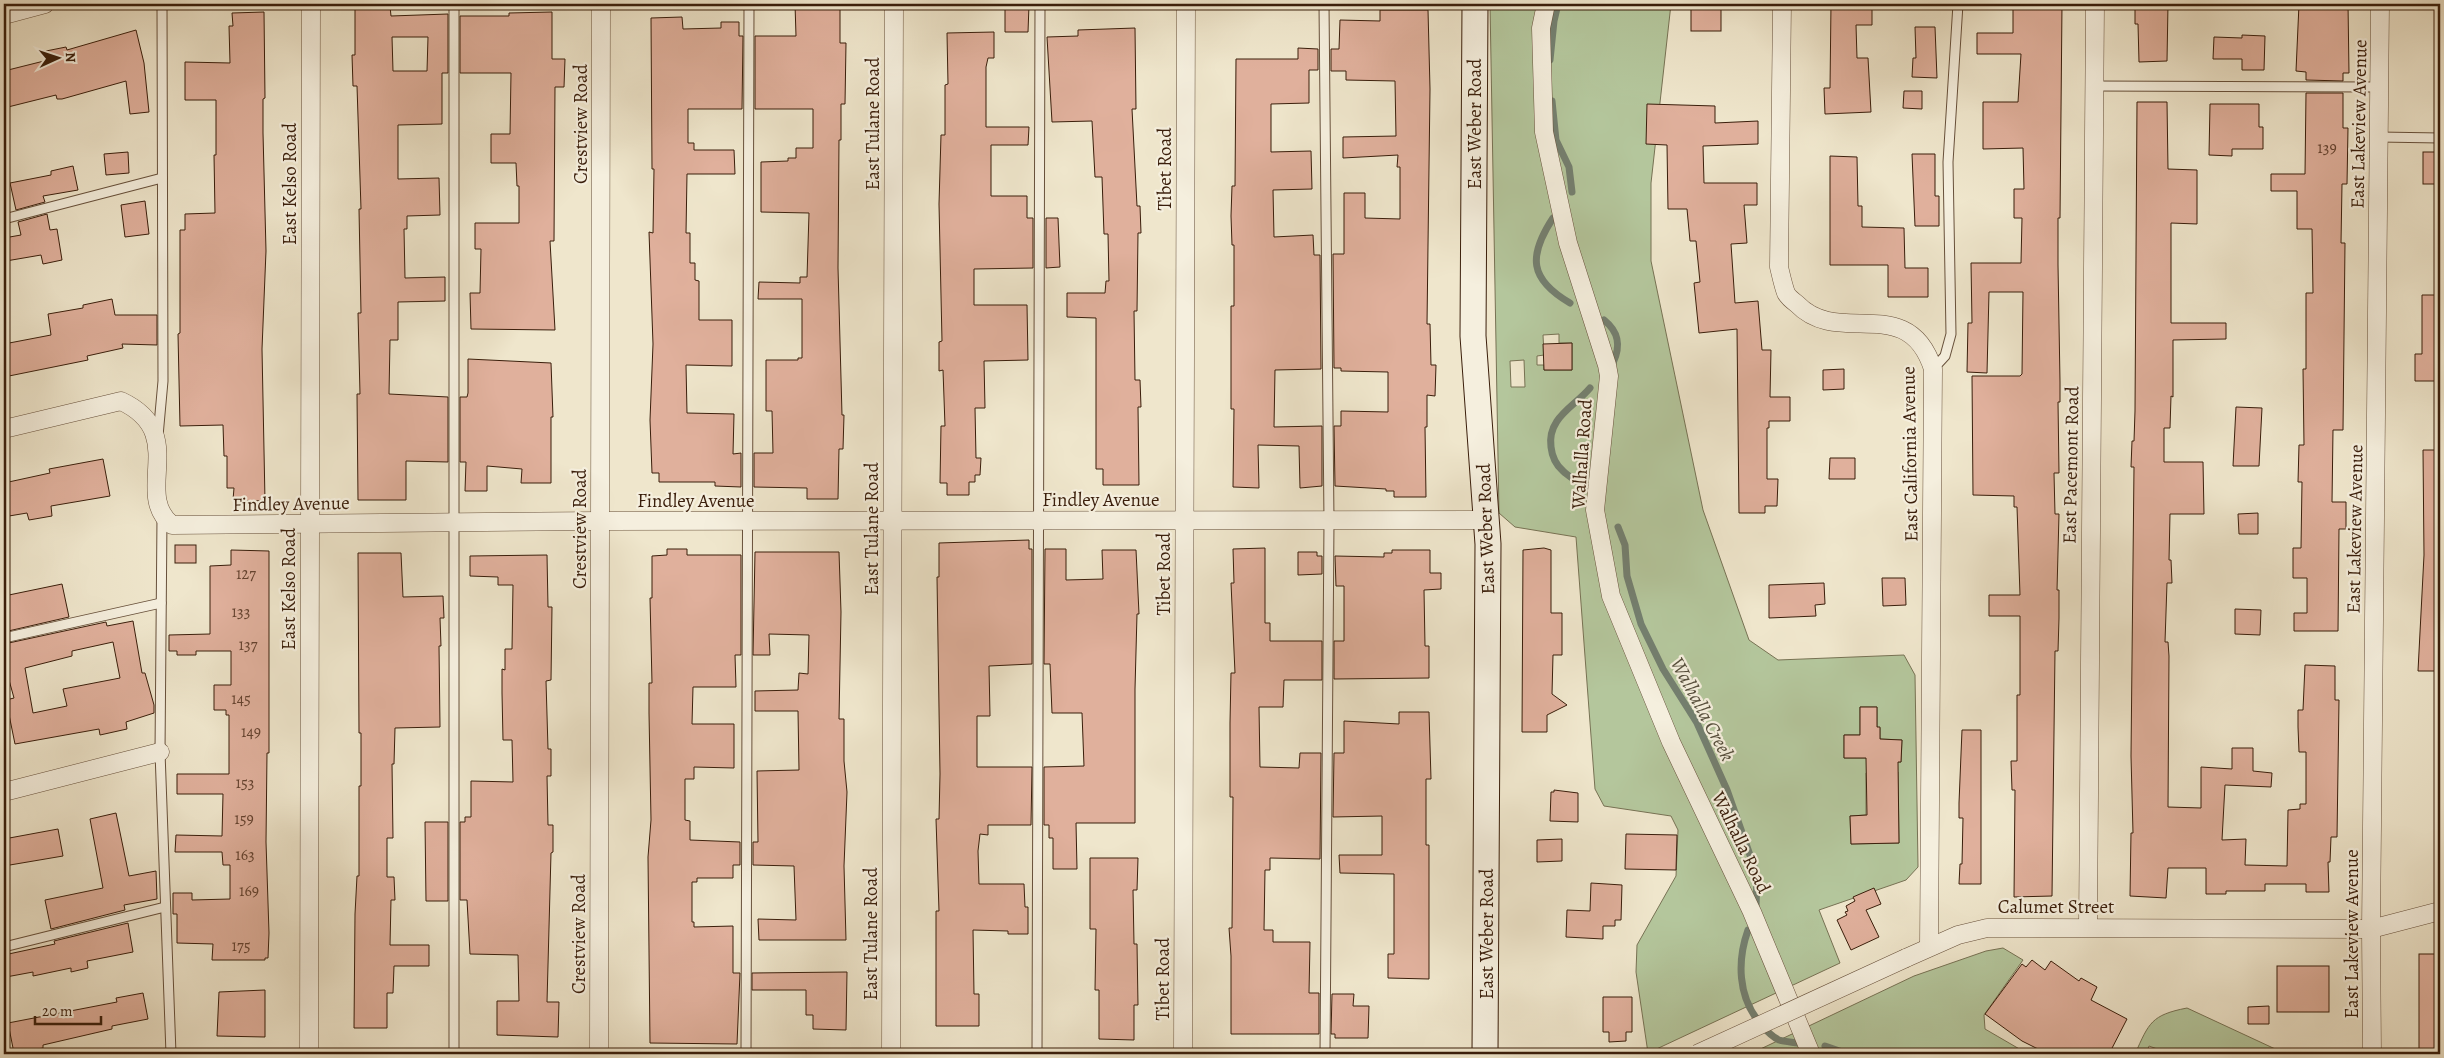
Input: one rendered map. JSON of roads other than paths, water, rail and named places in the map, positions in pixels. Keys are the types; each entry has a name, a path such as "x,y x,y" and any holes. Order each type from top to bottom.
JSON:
{"street":[{"path":"4,15 45,4"},
{"name":"East Kelso Road","path":"309,1054 311,4"},
{"name":"Crestview Road","path":"599,1054 601,4"},
{"name":"East Tulane Road","path":"891,1054 894,4"},
{"name":"Tibet Road","path":"1183,1054 1186,4"},
{"name":"East Weber Road","path":"1475,4 1473,336 1488,520 1485,1054"},
{"name":"Walhalla Road","path":"1546,4 1541,28 1544,132 1568,243 1607,365 1608,376 1595,510 1610,596 1671,742 1752,912 1811,1054"},
{"name":"East California Avenue","path":"1782,4 1779,267 1787,294 1806,314 1832,323 1884,324 1910,332 1928,352 1933,369 1929,947"},
{"name":"East Pacemont Road","path":"2088,927 2095,4"},
{"name":"East Lakeview Avenue","path":"2372,1054 2371,928 2380,4"},
{"path":"4,430 121,401 137,408 149,421 157,441 158,506 162,517"},
{"name":"Findley Avenue","path":"162,517 172,525 600,521 1488,520"},
{"path":"4,791 160,752"},
{"name":"Calumet Street","path":"1697,1054 1929,947 1958,935 1987,928 2371,928 2440,911"}],"lane":[{"path":"157,441 164,374 162,4"},
{"path":"454,4 454,1054"},
{"path":"746,1054 748,4"},
{"path":"1037,1054 1040,4"},
{"path":"1324,4 1330,520 1325,1054"},
{"path":"1933,369 1945,356 1952,334 1948,162 1958,4"},
{"path":"2095,86 2379,86"},
{"path":"2379,137 2440,138"},
{"path":"4,219 162,178"},
{"path":"162,517 160,752 171,1054"},
{"path":"4,638 161,603"},
{"path":"4,947 165,907"}],"waterway":[{"name":"Walhalla Creek","path":"1550,60 1554,21 1558,4"},
{"name":"Walhalla Creek","path":"1552,101 1556,140 1569,167 1572,192"},
{"path":"1553,218 1539,244 1537,266 1540,276 1547,285 1556,294 1570,303"},
{"path":"1604,320 1616,334 1618,345 1613,363"},
{"name":"Walhalla Creek","path":"1585,488 1565,473 1556,463 1553,457 1551,437 1557,421 1590,388"},
{"name":"Walhalla Creek","path":"1618,527 1625,545 1627,576 1641,624 1663,669 1697,723 1727,790 1757,875 1756,907"},
{"name":"Walhalla Creek","path":"1748,930 1744,942 1741,966 1743,990 1747,1001 1752,1012 1770,1034 1779,1040 1798,1043"},
{"name":"Walhalla Creek","path":"1825,1046 1848,1054"}]}
